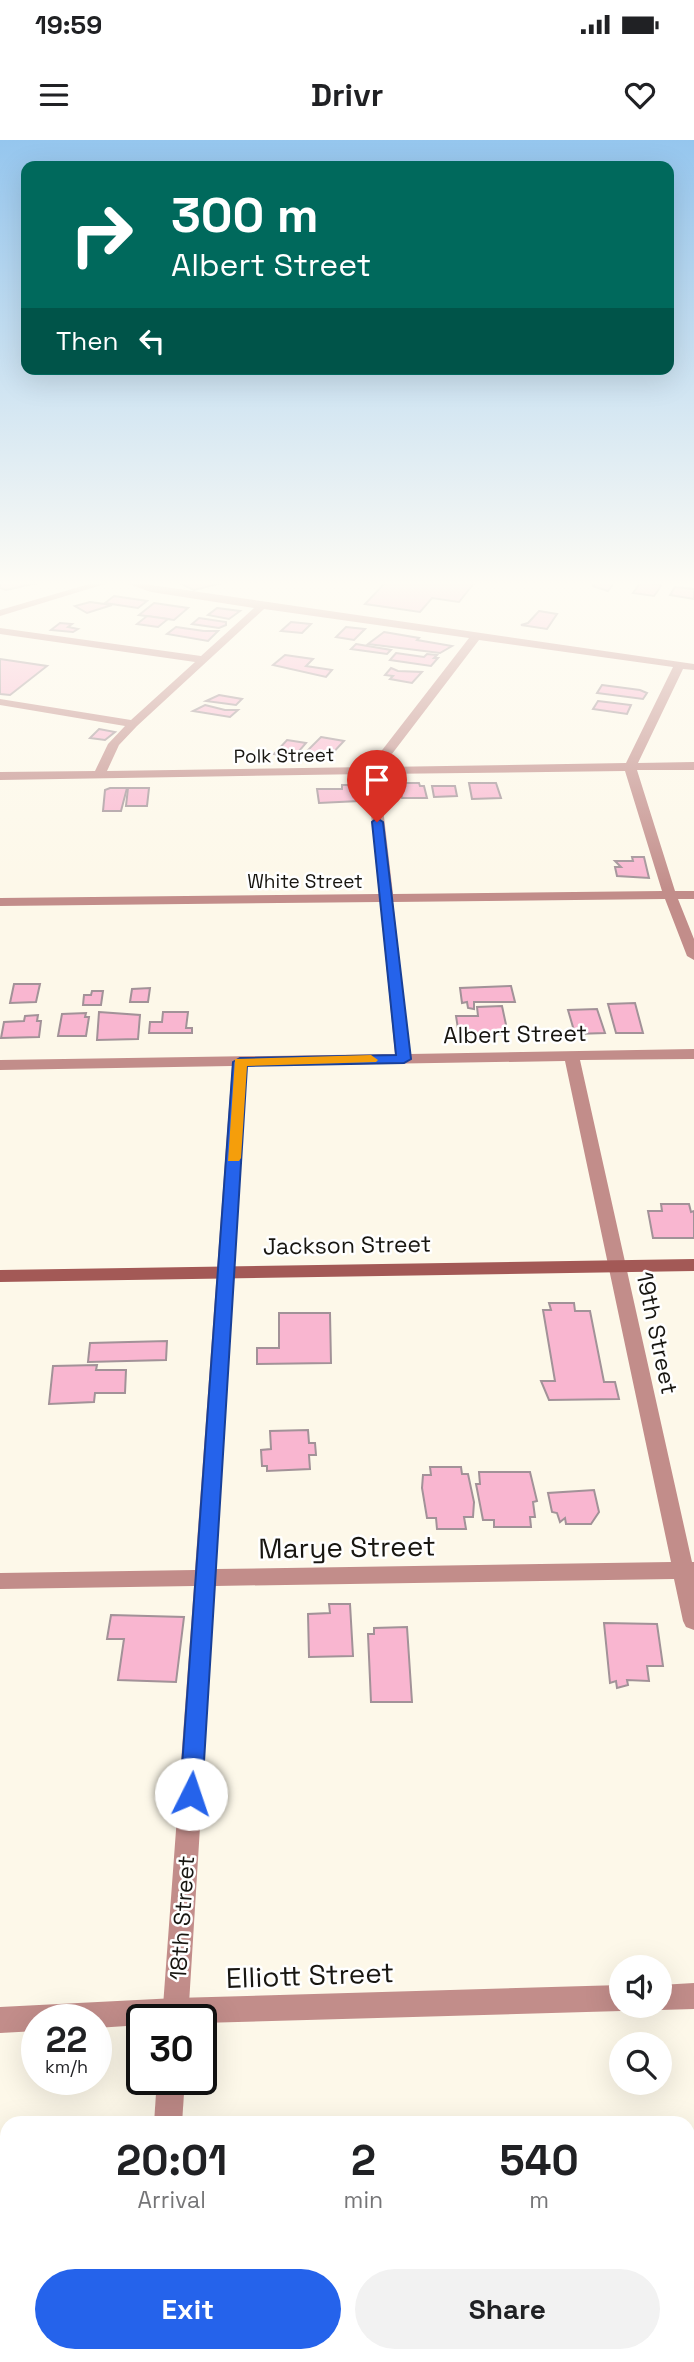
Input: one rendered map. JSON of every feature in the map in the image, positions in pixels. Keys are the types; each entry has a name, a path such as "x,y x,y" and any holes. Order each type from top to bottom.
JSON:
{"main road":[{"name":"Jackson Street","path":"0,1276 617,1264 694,1265"}],"street":[{"path":"99,776 114,744 177,684"},
{"path":"404,1059 384,899 373,770 439,684"},
{"path":"670,684 630,767 670,896 694,956"},
{"path":"0,702 133,724"},
{"name":"Polk Street","path":"0,776 694,766"},
{"name":"White Street","path":"0,902 694,895"},
{"name":"Albert Street","path":"0,1065 694,1054"},
{"name":"19th Street","path":"571,1055 688,1570 694,1621"},
{"name":"18th Street","path":"177,2004 240,1062"},
{"name":"Marye Street","path":"0,1581 688,1570"},
{"path":"672,1997 694,1996"},
{"name":"Elliott Street","path":"217,2013 609,1998"},
{"name":"Elliott Street","path":"0,2020 126,2016"},
{"path":"168,2116 170,2095"}],"building":[{"path":"0,684 24,684 10,695 0,694"},
{"path":"602,685 647,693 643,699 597,693"},
{"path":"219,695 242,699 236,705 206,701"},
{"path":"598,701 631,705 627,714 593,709"},
{"path":"205,705 238,710 230,717 193,711"},
{"path":"99,729 115,732 105,740 90,738"},
{"path":"321,737 344,741 329,757 305,753"},
{"path":"287,740 306,743 294,757 274,754"},
{"path":"399,783 419,783 424,786 427,798 402,798"},
{"path":"469,783 496,783 501,798 472,799"},
{"path":"342,785 356,785 359,801 319,803 317,789 342,789"},
{"path":"432,786 455,786 457,796 434,797"},
{"path":"127,788 121,811 103,811 105,790"},
{"path":"128,788 149,788 147,806 126,806"},
{"path":"632,857 644,857 649,878 617,876 615,867 621,867 615,861 633,861"},
{"path":"14,984 40,984 36,1002 10,1003"},
{"path":"511,986 515,1002 474,1002 474,1009 468,1008 467,1002 462,1003 460,988"},
{"path":"150,988 148,1002 130,1002 132,989"},
{"path":"92,991 103,991 101,1005 83,1005 84,995 91,995"},
{"path":"635,1003 643,1033 616,1033 608,1004"},
{"path":"502,1006 508,1034 459,1035 456,1016 478,1016 477,1007"},
{"path":"597,1009 605,1033 575,1034 568,1010"},
{"path":"99,1012 140,1015 138,1039 97,1040"},
{"path":"163,1012 188,1012 186,1028 192,1028 192,1033 149,1033 150,1022 162,1022"},
{"path":"86,1013 85,1017 89,1017 86,1036 58,1036 62,1014"},
{"path":"38,1015 37,1021 41,1021 39,1037 1,1038 4,1022 24,1021 25,1016"},
{"path":"661,1204 689,1204 691,1212 694,1211 694,1238 653,1238 648,1211 662,1211"},
{"path":"549,1303 574,1303 575,1311 590,1311 604,1382 615,1382 619,1399 549,1400 541,1381 555,1381 543,1310 551,1310"},
{"path":"279,1313 330,1313 331,1363 257,1364 257,1348 279,1348"},
{"path":"167,1341 166,1360 88,1362 90,1343"},
{"path":"97,1365 96,1370 126,1370 125,1393 95,1393 94,1402 49,1404 53,1366"},
{"path":"308,1430 309,1443 315,1443 316,1455 309,1455 310,1469 267,1471 267,1466 262,1466 261,1450 271,1449 270,1431"},
{"path":"430,1467 461,1467 462,1474 468,1474 474,1502 473,1517 464,1517 466,1529 437,1529 436,1518 427,1518 422,1488 423,1475 431,1475"},
{"path":"479,1472 530,1472 537,1501 533,1502 535,1517 530,1517 531,1527 494,1527 494,1520 483,1520 476,1484 480,1484"},
{"path":"594,1490 599,1512 591,1524 566,1524 565,1518 560,1522 557,1513 552,1512 548,1493"},
{"path":"329,1604 350,1604 353,1656 309,1657 308,1614 330,1613"},
{"path":"111,1615 184,1617 176,1682 118,1680 124,1639 107,1639"},
{"path":"604,1623 657,1624 663,1666 647,1666 649,1681 627,1680 628,1685 617,1688 616,1681 610,1683"},
{"path":"407,1627 412,1702 371,1702 368,1634 374,1634 374,1628"}],"slow traffic":[{"path":"234,1158 240,1062 371,1060"}],"route":[{"path":"191,1794 240,1062 404,1059 377,822"}]}
